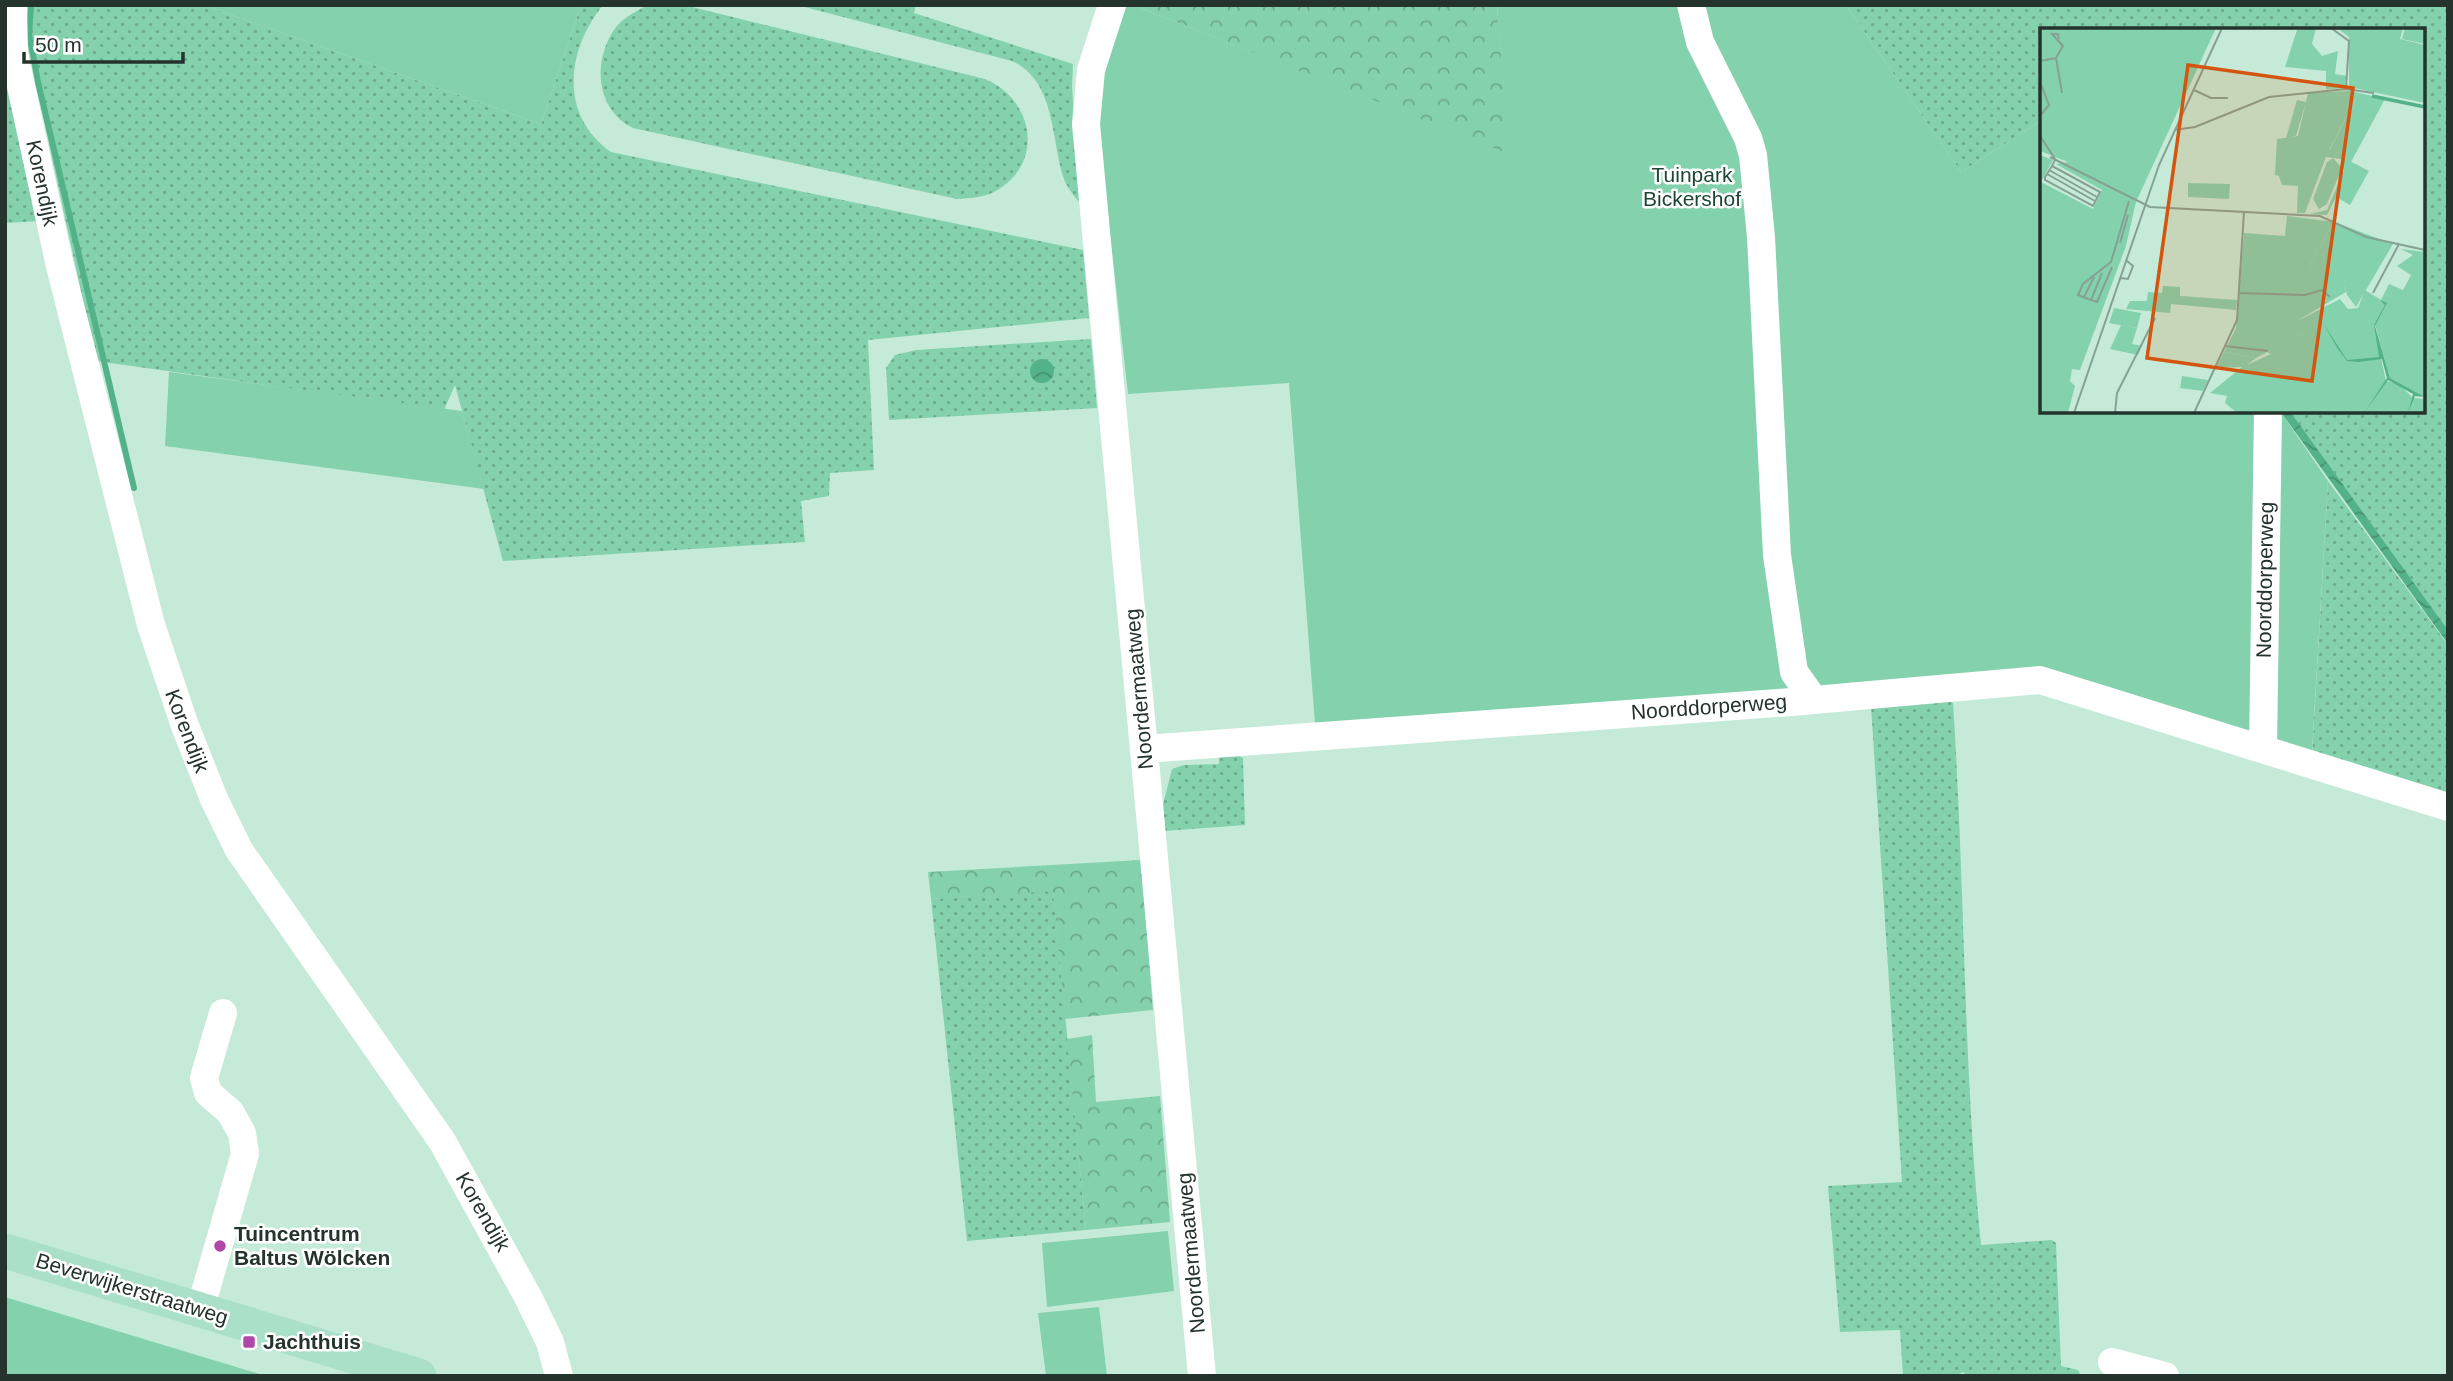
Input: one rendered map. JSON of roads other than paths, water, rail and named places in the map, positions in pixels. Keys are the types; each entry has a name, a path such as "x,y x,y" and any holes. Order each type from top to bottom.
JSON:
{"main road":[{"name":"Beverwijkerstraatweg","path":"5,1251 419,1376"}],"street":[{"name":"Korendijk","path":"13,5 9,54 60,266 151,625 167,678 214,799 266,891 442,1140 506,1252 550,1342 559,1376"},
{"name":"Noordermaatweg","path":"1112,5 1091,71 1086,124 1202,1376"},
{"path":"1691,5 1700,42 1754,155 1777,555 1787,604 1794,672 1814,700"},
{"name":"Noorddorperweg","path":"2263,748 2267,413"},
{"name":"Noorddorperweg","path":"1145,749 1814,700 2040,680 2448,807"},
{"path":"200,1310 245,1154 242,1133 230,1112 208,1093 204,1078 223,1013"},
{"path":"2112,1363 2165,1376"}],"water":[{"path":"1042,359 1051,362 1054,371 1051,380 1042,383 1033,380 1030,371 1033,362"},
{"path":"2281,413 2291,413 2448,630 2448,644"}],"waterway":[{"path":"31,5 29,34 38,82 134,488"}],"place":[{"name":"Tuincentrum Baltus Wölcken","path":"220,1246"},
{"name":"Jachthuis","path":"249,1342"}],"park label":[{"name":"Tuinpark Bickershof","path":"1692,187"}]}
